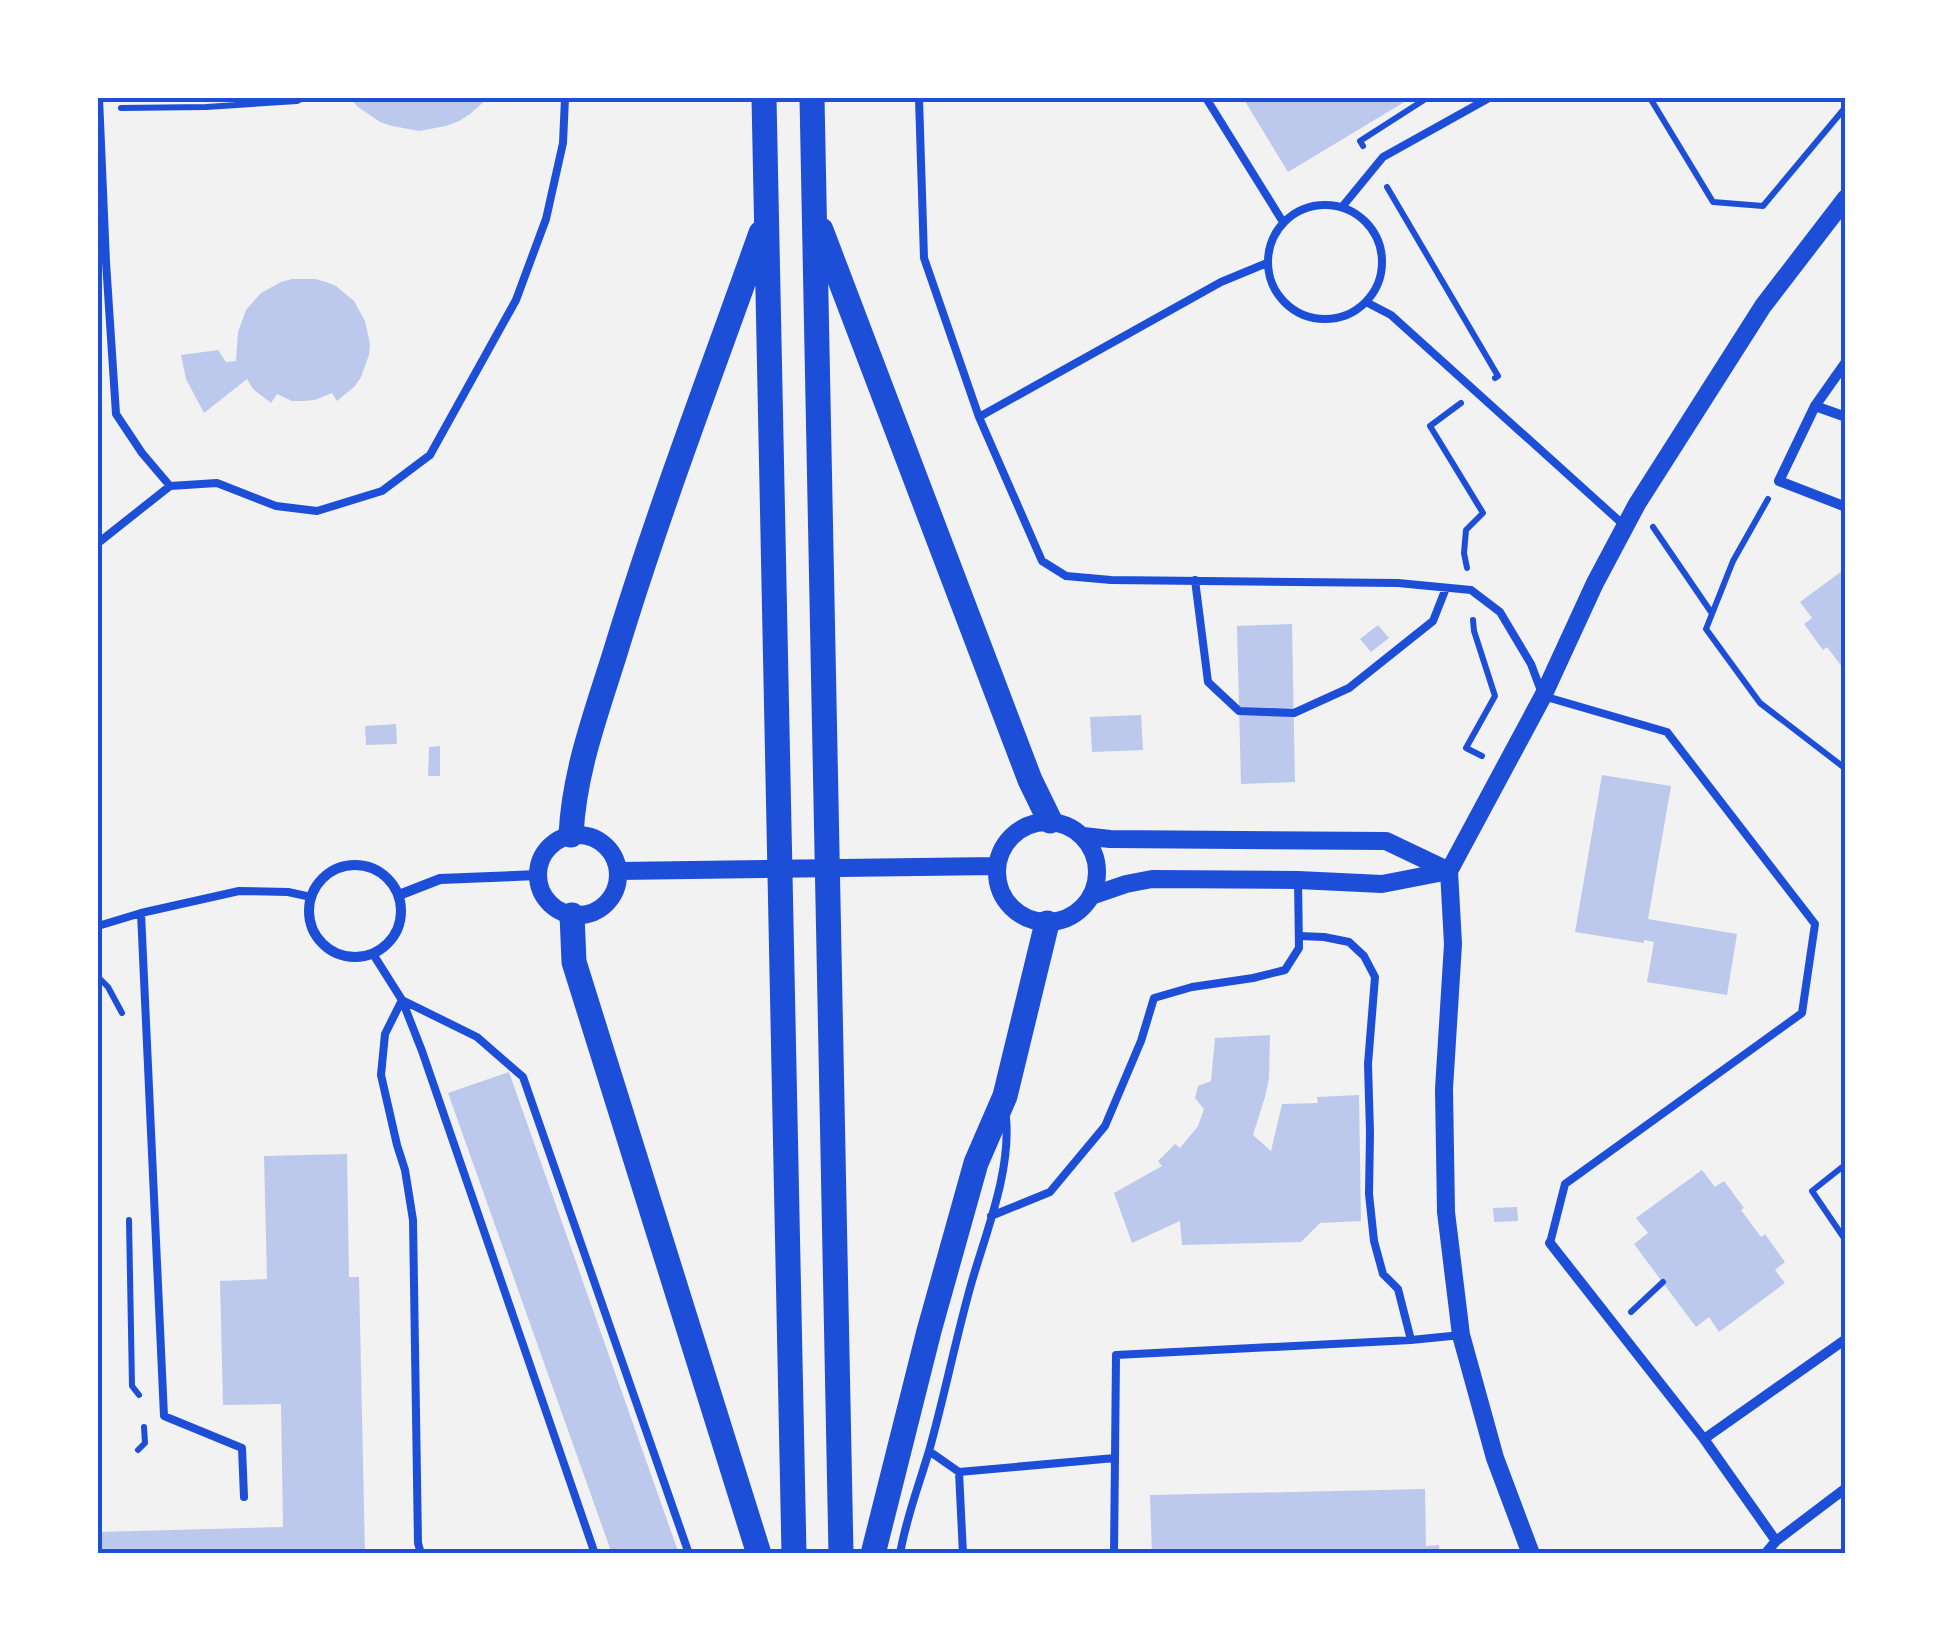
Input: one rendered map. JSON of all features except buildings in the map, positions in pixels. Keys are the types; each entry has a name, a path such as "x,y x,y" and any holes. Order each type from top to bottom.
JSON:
{"main road":[{"path":"764,98 794,1554"},
{"path":"812,98 841,1554"},
{"path":"814,211 1030,780 1050,821"},
{"path":"570,835 572,801 584,754 637,580 766,218"},
{"path":"572,915 574,962 759,1554"},
{"path":"873,1554 976,1162 1004,1096 1047,922"}],"street":[{"path":"1532,1554 1495,1458 1461,1335 1446,1212 1444,1089 1453,944 1449,871 1543,696 1637,504 1763,306 1846,198"},
{"path":"1846,362 1815,406 1778,481 1846,507"},
{"path":"1815,406 1846,417"},
{"path":"1050,821 1073,828 1083,836 1097,865 1097,881 1083,907 1072,915 1047,922 1030,920 1015,912 1004,899 996,866 1008,838 1020,828 1050,821"},
{"path":"570,835 597,839 608,847 619,871 614,894 606,904 585,915 561,912 544,897 538,876 543,854 570,835"},
{"path":"1083,836 1386,841 1449,871"},
{"path":"355,865 381,873 398,895 402,912 398,930 388,944 373,954 344,956 330,950 312,926 311,896 328,874 341,868 355,865"},
{"path":"619,871 996,866"},
{"path":"1091,896 1152,880 1382,884 1449,871"},
{"path":"398,895 440,879 538,876"},
{"path":"1550,1243 1704,1439 1776,1541"},
{"path":"1704,1439 1846,1339"},
{"path":"1765,1554 1776,1541 1846,1488"}],"lane":[{"path":"99,98 116,414 170,486"},
{"path":"98,543 170,486 217,483 276,506 317,511 382,491 430,455 516,300 546,219 558,172 565,98"},
{"path":"919,98 924,258 978,418 1042,561 1066,576 1111,580 1398,583 1471,590 1500,612 1531,664 1543,696 1667,732 1815,924 1802,1013 1564,1184 1550,1243"},
{"path":"1206,98 1284,222"},
{"path":"1342,208 1383,157 1489,98"},
{"path":"1325,204 1342,208 1358,214 1372,228 1381,246 1378,285 1366,302 1351,313 1332,319 1313,318 1295,311 1280,298 1270,282 1268,248 1274,234 1296,212 1325,204"},
{"path":"98,254 106,262"},
{"path":"978,418 1221,282 1267,263"},
{"path":"1366,302 1392,315 1626,527"},
{"path":"1195,580 1208,682 1239,710 1294,713 1349,688 1433,621 1446,588"},
{"path":"991,1216 1050,1192 1105,1126 1141,1041 1154,998 1285,970 1299,948 1298,880"},
{"path":"98,926 239,891 311,896"},
{"path":"141,913 164,1416 242,1448 244,1496"},
{"path":"1299,936 1350,942 1364,956 1374,977 1368,1064 1369,1194 1374,1241 1383,1274 1398,1289 1411,1340"},
{"path":"373,954 402,1000 594,1554"},
{"path":"402,1000 386,1034 381,1075 405,1170 412,1220 421,1554"},
{"path":"402,1000 477,1038 523,1077 688,1554"},
{"path":"900,1554 1008,1142 1004,1096"},
{"path":"1114,1554 1116,1355 1461,1335"},
{"path":"929,1451 959,1472 1115,1458"},
{"path":"959,1472 964,1554"}],"path":[{"path":"100,109 206,107 303,98"},
{"path":"1426,98 1360,141 1498,376 1430,426 1483,513 1466,530 1464,554 1474,631 1495,696 1466,748 1506,768"},
{"path":"1650,98 1713,202 1763,206 1846,110"},
{"path":"1778,481 1733,560 1706,628 1760,703 1846,769"},
{"path":"1637,504 1712,612"},
{"path":"1846,1164 1812,1191 1846,1241"},
{"path":"1616,1327 1662,1282"}]}
